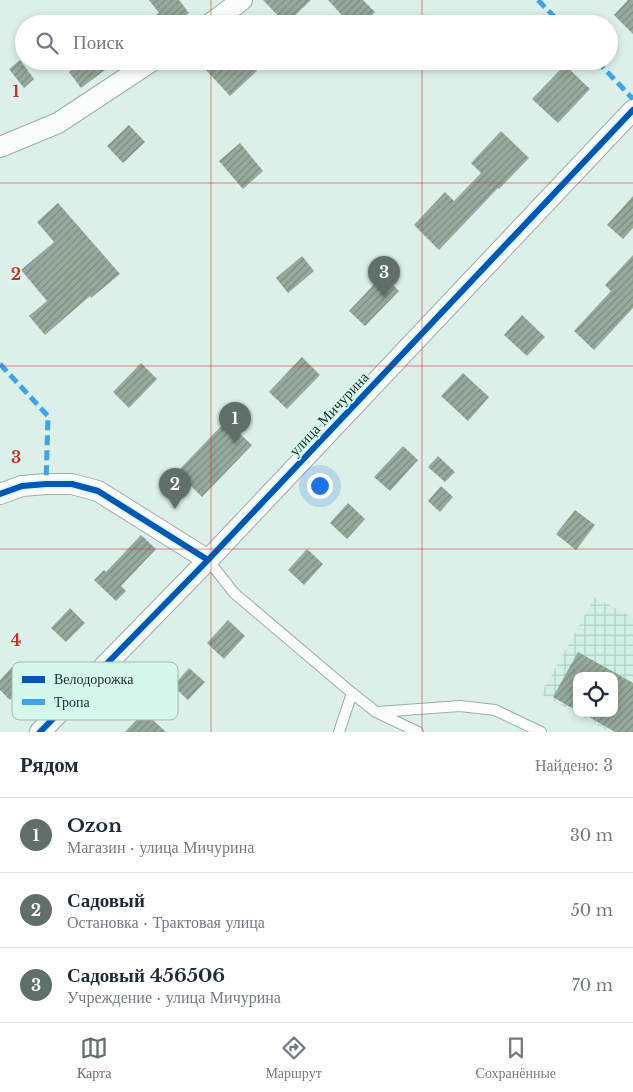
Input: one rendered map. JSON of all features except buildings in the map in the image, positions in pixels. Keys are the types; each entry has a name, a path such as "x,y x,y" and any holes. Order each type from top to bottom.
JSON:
{"street":[{"path":"222,15 242,0"},
{"path":"0,147 58,123 138,70"},
{"name":"улица Мичурина","path":"108,662 208,560 633,110"},
{"path":"0,494 22,486 46,484 72,484 98,491 208,560"},
{"name":"улица Мичурина","path":"40,732 52,720"}],"lane":[{"path":"208,560 234,593 376,712 418,732"},
{"path":"339,732 352,692"},
{"path":"376,712 460,706 495,710 541,732"}],"shaded area":[{"path":"595,597 633,618 633,732 610,732 583,717 618,717 618,672 573,672 573,712 541,694"}],"marked path":[{"path":"538,0 552,15"},
{"path":"606,70 633,99"},
{"path":"0,364 48,416 46,484"}],"cycle path":[{"path":"108,662 208,560 633,110"},
{"path":"0,494 22,486 46,484 72,484 98,491 208,560"},
{"path":"40,732 52,720"}],"place":[{"name":"Садовый 456506","path":"384,297"},
{"name":"Ozon","path":"235,443"},
{"name":"Садовый","path":"175,509"}]}
